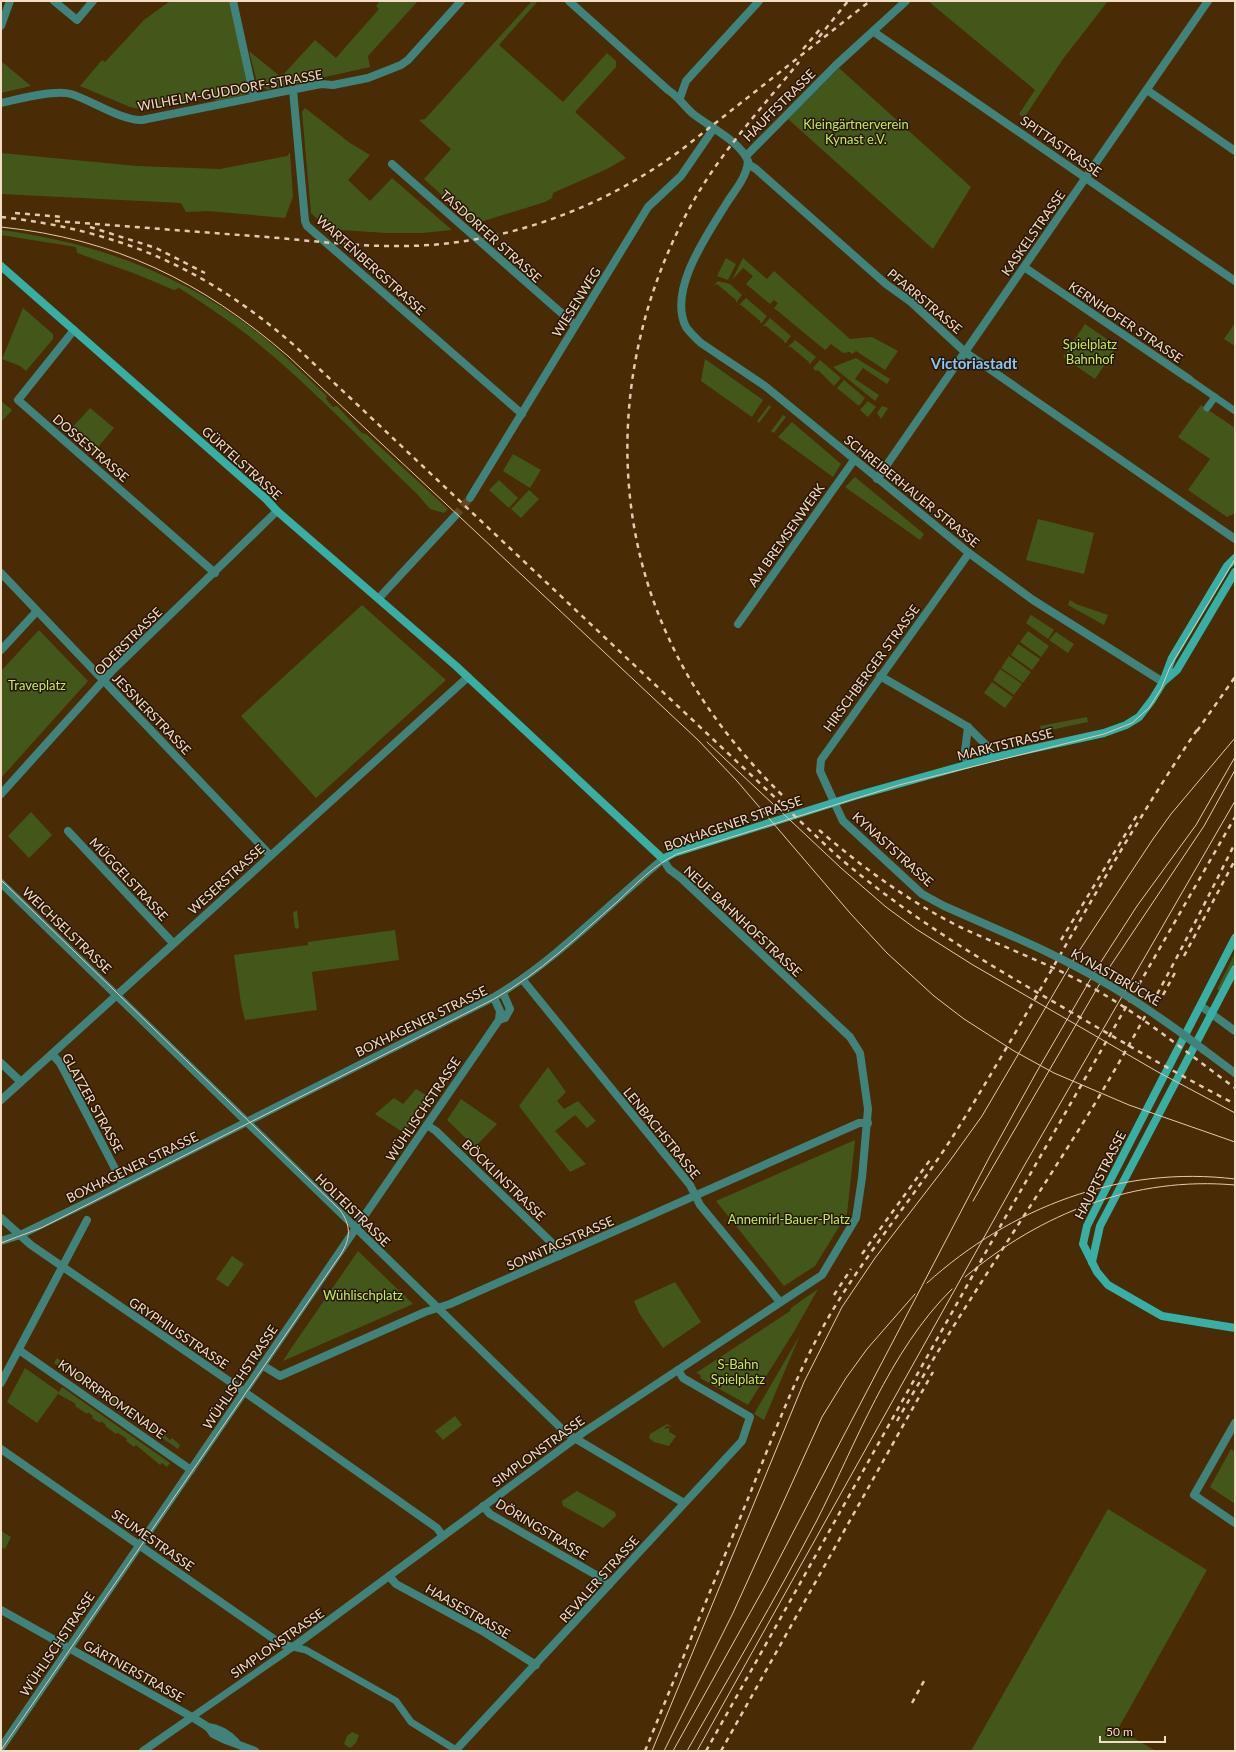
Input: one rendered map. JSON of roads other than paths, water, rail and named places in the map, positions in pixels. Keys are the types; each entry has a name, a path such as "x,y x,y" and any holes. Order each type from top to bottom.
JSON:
{"main road":[{"name":"GÜRTELSTRASSE","path":"1,266 266,499 277,511 379,598 468,677"},
{"name":"MARKTSTRASSE","path":"834,802 991,758 1104,733 1126,725 1144,712 1163,682 1172,658 1223,572 1235,558"},
{"name":"MARKTSTRASSE","path":"1163,682 1177,670 1235,572"},
{"name":"NEUE BAHNHOFSTRASSE","path":"468,677 662,859"},
{"name":"BOXHAGENER STRASSE","path":"662,859 674,853 834,802"},
{"name":"HAUPTSTRASSE","path":"1092,1262 1084,1249 1083,1244 1087,1226 1235,938"},
{"name":"HAUPTSTRASSE","path":"1092,1262 1100,1226 1235,969"},
{"path":"1092,1262 1100,1277 1112,1289 1162,1316 1235,1328"}],"street":[{"path":"1,26 10,1"},
{"path":"54,1 76,20 93,1"},
{"path":"233,1 254,97"},
{"name":"WILHELM-GUDDORF-STRASSE","path":"1,102 63,92 78,96 138,120 320,84 333,85 368,78 401,65 408,60 461,1"},
{"name":"PFARRSTRASSE","path":"569,1 668,90 680,98 684,106 693,114 714,128 763,175 886,284 911,302 965,352 1233,537"},
{"path":"680,98 686,81 758,1"},
{"name":"HAUFFSTRASSE","path":"682,291 695,256 741,181 747,160 836,65 874,32 906,1"},
{"name":"KASKELSTRASSE","path":"877,479 1208,1"},
{"name":"SPITTASTRASSE","path":"874,32 1235,281"},
{"name":"WARTENBERGSTRASSE","path":"293,90 305,221 307,226 522,414"},
{"path":"1147,90 1235,151"},
{"name":"WIESENWEG","path":"470,498 648,207 681,176 714,128"},
{"name":"TASDORFER STRASSE","path":"392,164 575,325"},
{"name":"KERNHOFER STRASSE","path":"1024,267 1235,411"},
{"name":"SCHREIBERHAUER STRASSE","path":"682,291 681,310 686,327 701,343 755,378 969,553 1033,600 1163,682"},
{"name":"DOSSESTRASSE","path":"74,330 18,400 215,573"},
{"path":"1207,408 1215,397"},
{"name":"AM BREMSENWERK","path":"738,624 854,460"},
{"name":"ODERSTRASSE","path":"1,794 104,681 277,511"},
{"path":"379,598 455,516"},
{"name":"HIRSCHBERGER STRASSE","path":"834,802 821,774 819,766 826,751 969,553"},
{"name":"JESSNERSTRASSE","path":"1,573 270,855"},
{"path":"1,650 37,610"},
{"path":"880,676 968,728 988,747 991,758"},
{"name":"WESERSTRASSE","path":"1,1100 117,996 270,855 334,801 468,677"},
{"path":"967,765 965,751 968,728"},
{"name":"KYNASTSTRASSE","path":"834,802 844,821 922,894 944,906 1010,935"},
{"name":"MÜGGELSTRASSE","path":"68,831 173,943"},
{"name":"NEUE BAHNHOFSTRASSE","path":"662,859 676,875 681,878 855,1042 860,1053 868,1109 868,1123"},
{"name":"BOXHAGENER STRASSE","path":"1,1241 20,1235 494,998 522,979 662,859"},
{"name":"WEICHSELSTRASSE","path":"1,883 117,996"},
{"name":"KYNASTBRÜCKE","path":"1010,935 1058,956 1106,982 1159,1015 1235,1073"},
{"name":"LENBACHSTRASSE","path":"522,979 690,1186 700,1205 780,1302"},
{"name":"WÜHLISCHSTRASSE","path":"1,1748 427,1125 500,1020 505,1018 510,1009 503,992"},
{"name":"HOLTEISTRASSE","path":"117,996 566,1433 684,1503"},
{"path":"494,998 500,1011 500,1020"},
{"path":"1201,1006 1235,1031"},
{"name":"GLATZER STRASSE","path":"52,1054 60,1062 123,1184"},
{"path":"1,1063 20,1082"},
{"name":"SONNTAGSTRASSE","path":"262,1365 280,1376 696,1196 770,1161 859,1123 868,1123"},
{"name":"SIMPLONSTRASSE","path":"143,1751 293,1647 442,1535 575,1439 822,1275 856,1218 868,1123"},
{"name":"BÖCKLINSTRASSE","path":"427,1125 436,1131 554,1245 559,1256"},
{"name":"GRYPHIUSSTRASSE","path":"1,1218 30,1245 244,1392 437,1528 442,1535"},
{"path":"1,1383 87,1220"},
{"name":"KNORRPROMENADE","path":"19,1350 191,1470"},
{"name":"REVALER STRASSE","path":"456,1750 742,1441 750,1417 683,1378 678,1370"},
{"path":"1235,1423 1194,1495 1235,1523"},
{"name":"SEUMESTRASSE","path":"1,1449 281,1644 293,1647"},
{"name":"DÖRINGSTRASSE","path":"483,1506 490,1514 603,1579 609,1585"},
{"name":"HAASESTRASSE","path":"389,1576 396,1584 484,1632 536,1665"},
{"name":"GÄRTNERSTRASSE","path":"1,1610 192,1717 208,1727 218,1736 255,1751"},
{"path":"293,1647 306,1650 396,1701 411,1722 456,1750"}],"tunnel":[{"path":"455,516 470,498"}],"tram line":[{"path":"1,227 43,233 82,242 119,253 155,268 189,285 223,306 255,329 288,356 698,740 737,781 850,913 887,953 934,996 964,1019 1014,1051 1054,1073 1129,1105 1235,1142"},
{"path":"1,1243 41,1228 494,999 511,989 543,966 588,928 645,876 660,864 677,854 899,785 1104,734 1132,723 1149,708 1161,689 1170,667 1235,559"},
{"path":"652,1751 804,1382 842,1307 875,1258 949,1162 982,1116 1077,954 1153,839 1171,814 1235,738"},
{"path":"707,742 841,868 886,907 916,929 973,965 1158,1072 1235,1113"},
{"path":"673,1751 765,1586 990,1156 1036,1073 1097,968 1137,906 1196,825 1235,757"},
{"path":"973,1201 1109,968 1204,826 1235,770"},
{"path":"697,1751 1020,1173 1235,801"},
{"path":"1,880 340,1210 348,1226 347,1242 341,1254 1,1750"},
{"path":"927,1283 960,1256 995,1233 1031,1213 1070,1197 1110,1186 1151,1179 1192,1176 1235,1179"},
{"path":"965,1277 994,1254 1025,1234 1057,1217 1091,1204 1126,1193 1161,1187 1198,1184 1235,1185"},
{"path":"687,1751 769,1609 816,1522 860,1430 892,1369 930,1314 952,1289"},
{"path":"664,1751 733,1613 822,1417 846,1378 867,1349 915,1294"}],"railway":[{"path":"819,37 848,1"},
{"path":"55,221 373,246 445,244 518,230 589,204 622,188 654,168 685,147 870,1"},
{"path":"803,49 821,28"},
{"path":"782,795 749,760 719,723 692,683 670,641 649,588 635,534 628,479 628,424 634,369 646,314 664,262 688,211 712,171 726,152 799,62"},
{"path":"15,213 63,217"},
{"path":"1,217 44,223 84,232 122,243 158,257 194,274 228,295 262,319 295,346 834,853 860,875 915,916 971,953 1146,1056 1235,1104"},
{"path":"90,227 156,248 205,273"},
{"path":"1197,731 1235,677"},
{"path":"645,1751 779,1422 814,1344 847,1287 942,1153 960,1125 1136,825 1199,727"},
{"path":"1061,940 1139,812"},
{"path":"706,1751 1001,1225 1235,817"},
{"path":"819,830 886,883 941,917 960,927 1058,970 1109,997 1146,1022 1235,1088"},
{"path":"897,1421 968,1303 1067,1149 1110,1078 1166,978 1235,843"},
{"path":"1184,956 1235,860"},
{"path":"1163,995 1177,969"},
{"path":"862,1254 930,1160"},
{"path":"834,1295 851,1269"},
{"path":"721,1751 933,1372"},
{"path":"912,1703 924,1681"}],"district":[{"name":"Victoriastadt","path":"974,363"}],"park label":[{"name":"Kleingärtnerverein Kynast e.V.","path":"856,132"},
{"name":"Spielplatz Bahnhof","path":"1090,352"},
{"name":"Traveplatz","path":"37,685"},
{"name":"Annemirl-Bauer-Platz","path":"789,1219"},
{"name":"Wühlischplatz","path":"363,1295"},
{"name":"S-Bahn Spielplatz","path":"738,1372"}]}
